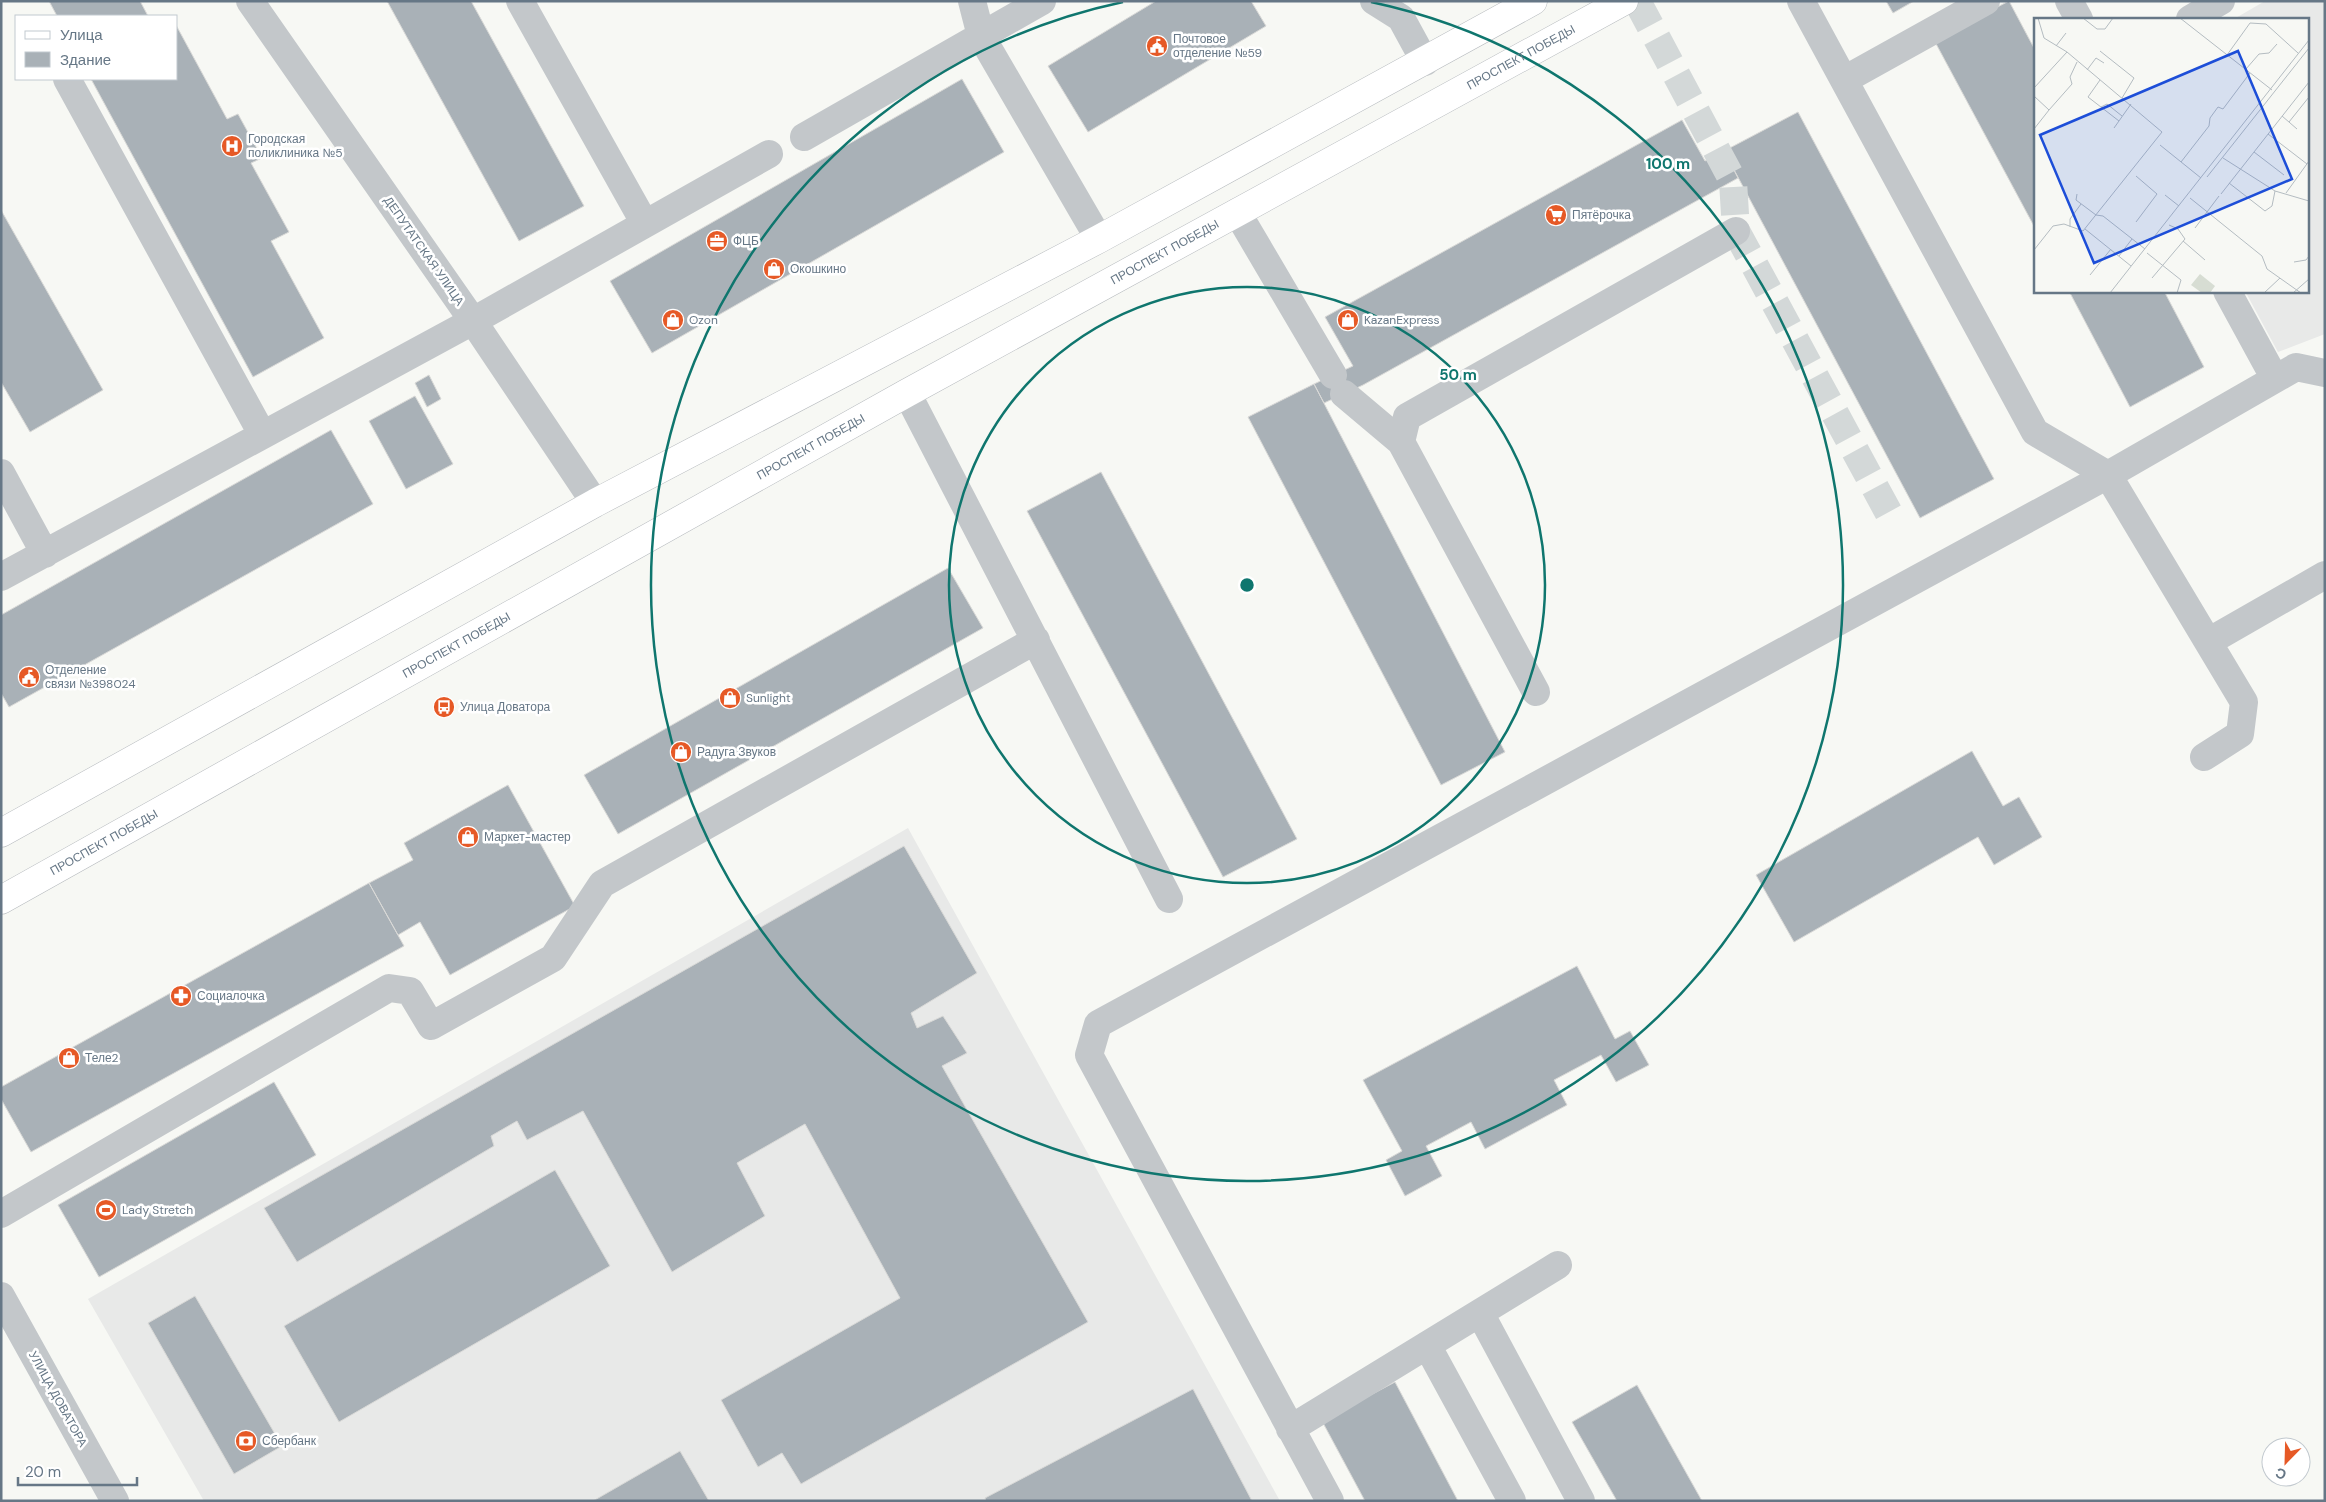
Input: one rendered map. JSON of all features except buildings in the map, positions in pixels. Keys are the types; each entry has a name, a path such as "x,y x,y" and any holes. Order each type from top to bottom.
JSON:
{"main road":[{"path":"1,833 594,503 1098,238 1425,62 1534,1"},
{"name":"ПРОСПЕКТ ПОБЕДЫ","path":"1,900 907,393 1624,1"}],"street":[{"name":"ДЕПУТАТСКАЯ УЛИЦА","path":"250,1 473,321 594,503"},
{"path":"520,1 645,224"},
{"path":"972,1 981,36 1098,238"},
{"path":"804,137 1042,1"},
{"path":"1374,1 1401,18 1425,62"},
{"path":"1801,1 2035,432 2108,475 2244,702 2240,734 2204,757"},
{"path":"1844,80 1986,1"},
{"path":"2069,1 2078,18"},
{"path":"2192,18 2222,1"},
{"path":"68,80 262,434"},
{"path":"1,578 262,434 473,321 769,154"},
{"path":"1237,212 1338,384 1401,442 1536,692"},
{"path":"1401,442 1406,417 1736,231"},
{"path":"2228,292 2275,379"},
{"path":"1330,1501 1089,1055 1098,1024 2108,475 2296,367 2325,373"},
{"path":"907,393 1169,899"},
{"path":"1,473 45,554"},
{"path":"2208,642 2325,575"},
{"path":"1,1214 389,988 410,991 431,1026 553,958 602,884 1036,640"},
{"path":"1290,1429 1558,1265"},
{"name":"УЛИЦА ДОВАТОРА","path":"1,1296 116,1501"},
{"path":"1480,1313 1581,1501"},
{"path":"1427,1345 1512,1501"}],"shaded area":[{"path":"2265,1 2325,1 2325,334 2278,352 2246,292 2308,292 2308,18 2236,18"},
{"path":"908,828 1280,1501 204,1501 88,1299"}],"tunnel":[{"path":"1637,1 1733,181 1736,231 1891,517"}],"place":[{"name":"Почтовое отделение №59","path":"1157,46"},
{"name":"Городская поликлиника №5","path":"232,146"},
{"name":"Пятёрочка","path":"1556,215"},
{"name":"ФЦБ","path":"717,241"},
{"name":"Окошкино","path":"774,269"},
{"name":"Ozon","path":"673,320"},
{"name":"KazanExpress","path":"1348,320"},
{"name":"Отделение связи №398024","path":"29,677"},
{"name":"Sunlight","path":"730,698"},
{"name":"Улица Доватора","path":"444,707"},
{"name":"Радуга Звуков","path":"681,752"},
{"name":"Маркет-мастер","path":"468,837"},
{"name":"Социалочка","path":"181,996"},
{"name":"Теле2","path":"69,1058"},
{"name":"Lady Stretch","path":"106,1210"},
{"name":"Сбербанк","path":"246,1441"}]}
